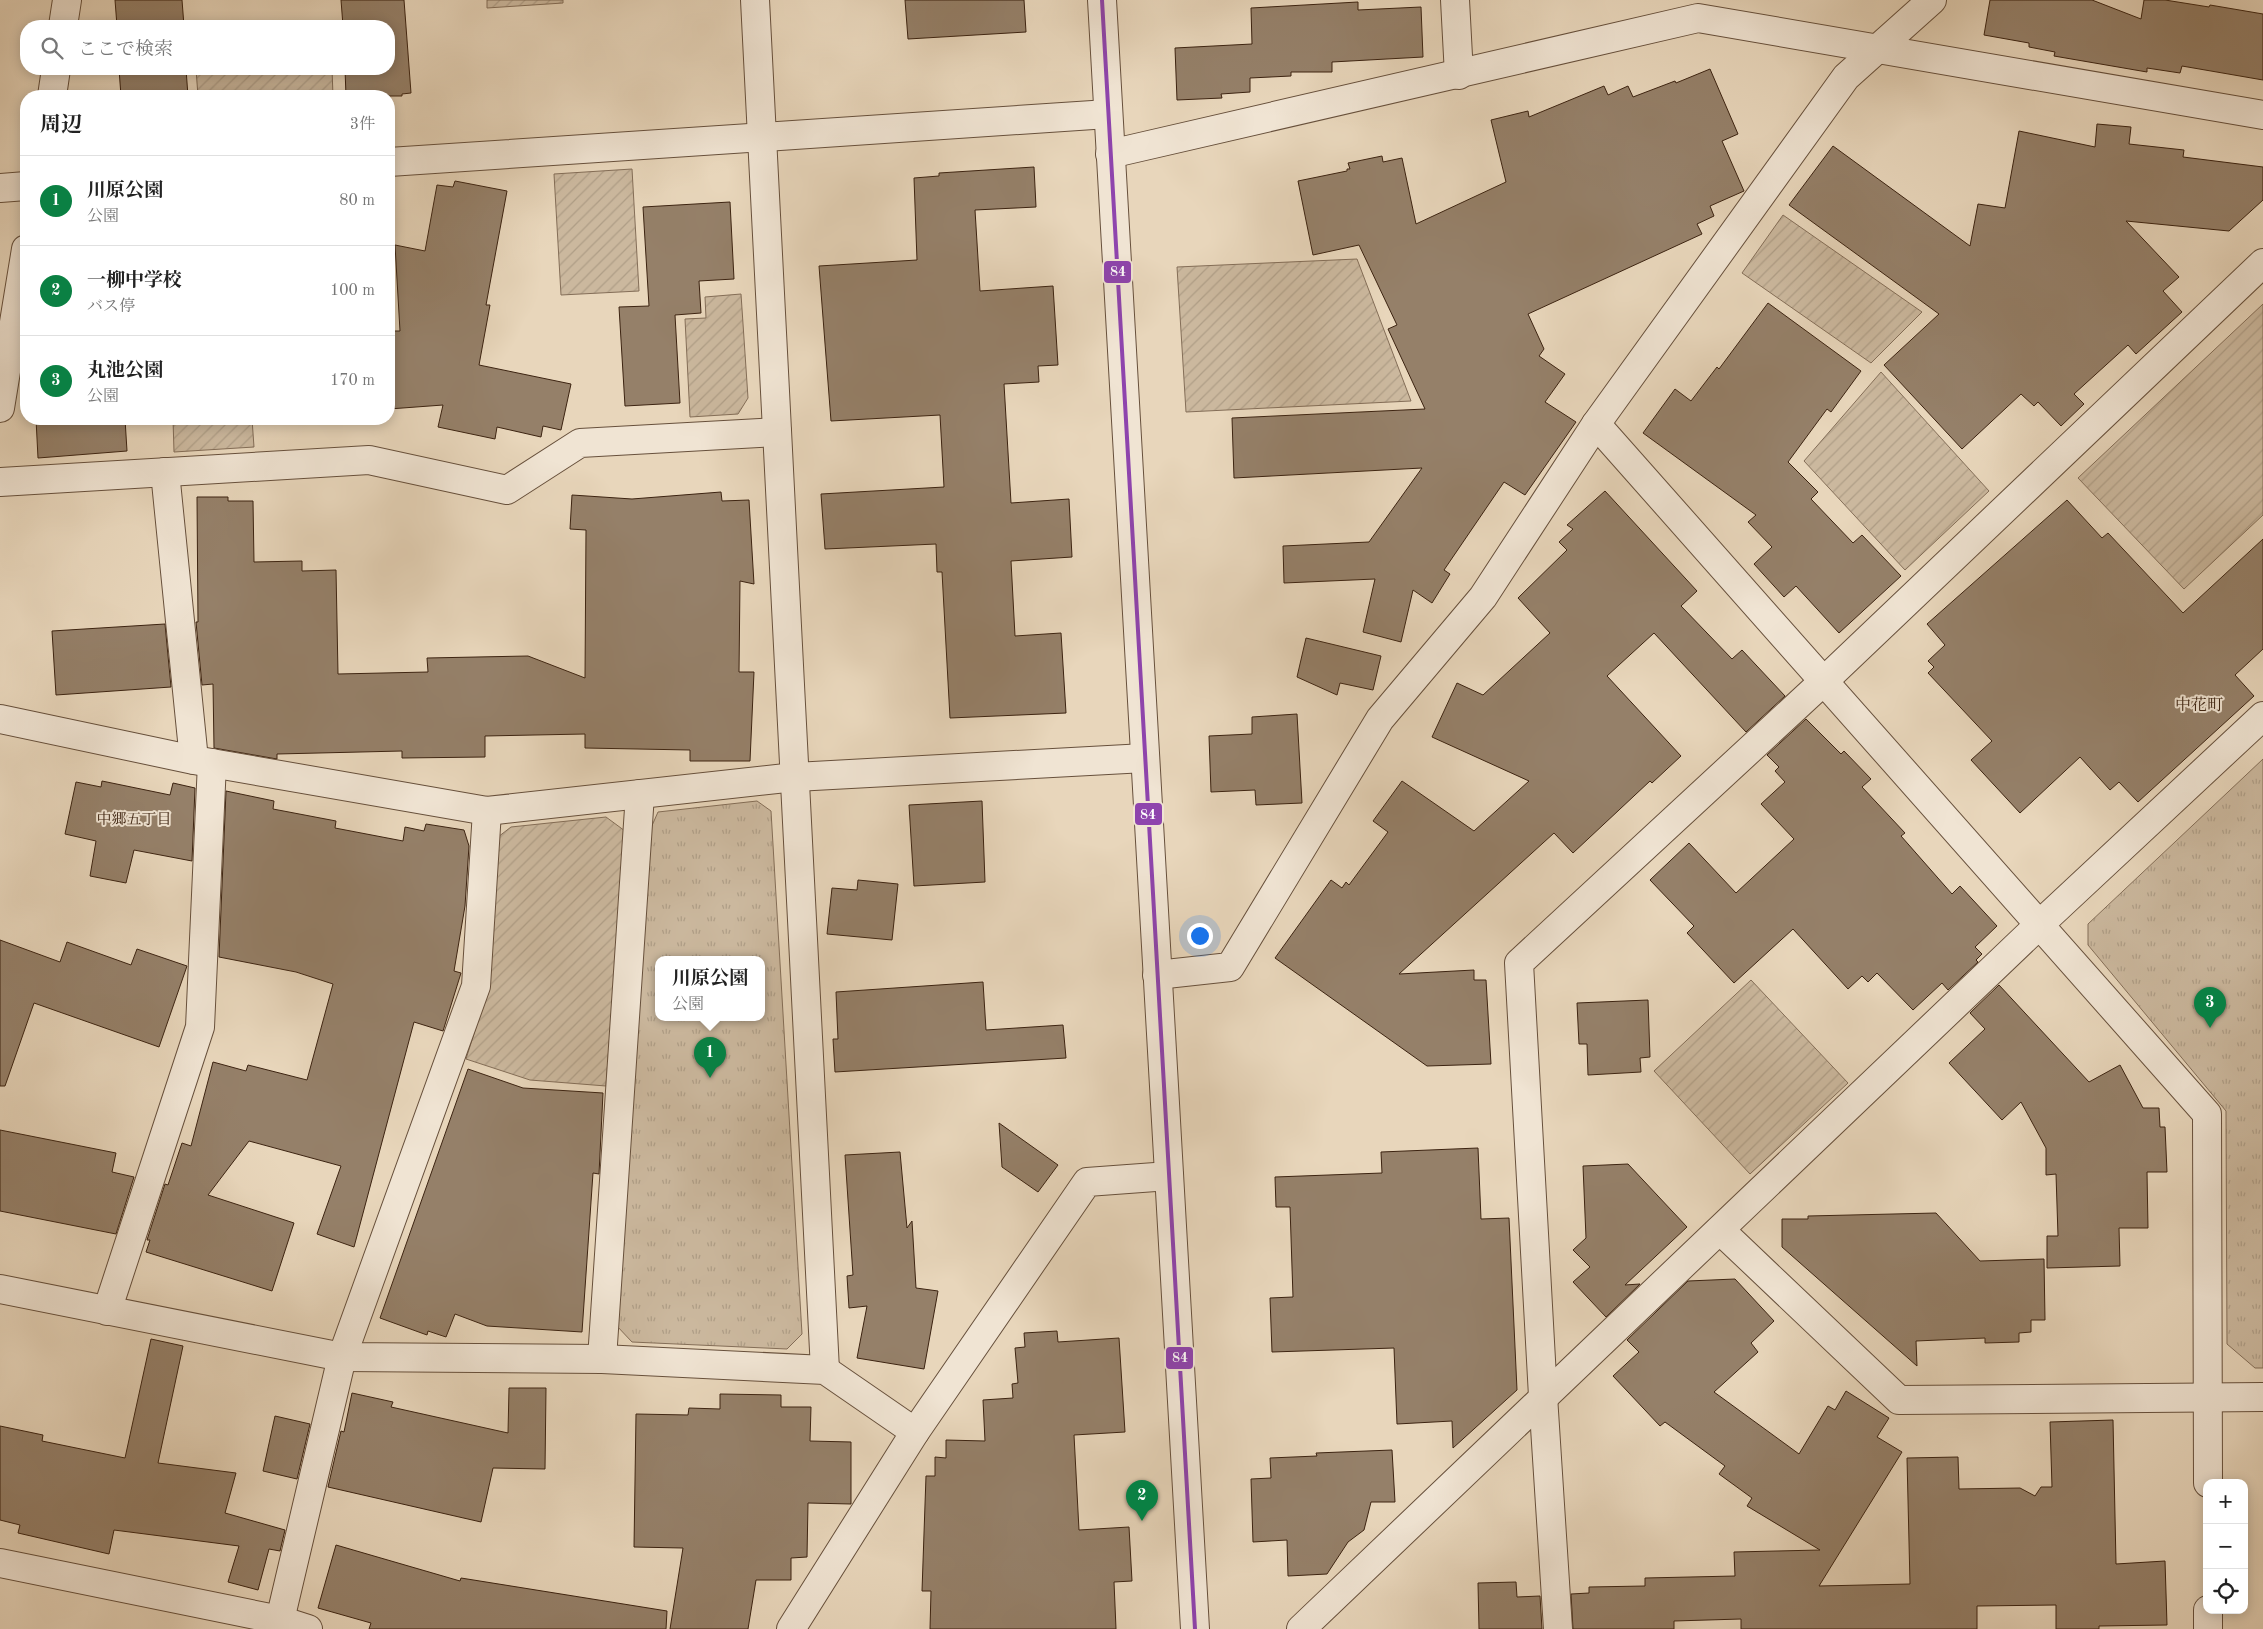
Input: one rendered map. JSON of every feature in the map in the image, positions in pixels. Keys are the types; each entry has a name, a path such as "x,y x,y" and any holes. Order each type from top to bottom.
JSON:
{"street":[{"path":"64,20 68,0"},
{"path":"755,0 825,1370"},
{"path":"1102,0 1195,1629"},
{"path":"1455,0 1459,75"},
{"path":"1157,974 1230,967 1380,719 1482,597 1596,424 1846,77 1875,49 1932,0"},
{"path":"1110,154 1459,75 1698,18 2263,116"},
{"path":"53,90 55,75"},
{"path":"395,162 1108,114"},
{"path":"0,188 20,186"},
{"path":"1558,1629 1542,1396 1519,963 1824,680 2263,263"},
{"path":"0,408 20,286"},
{"path":"1596,424 2207,1114 2208,1479"},
{"path":"0,482 370,460 507,490 580,443 777,432"},
{"path":"107,1311 200,1027 203,762 165,472"},
{"path":"1301,1629 1542,1396 1720,1230 2040,924 2263,716"},
{"path":"0,719 203,762 487,811 795,777 1145,758"},
{"path":"602,1359 640,794"},
{"path":"280,1620 342,1357 476,986 487,811"},
{"path":"791,1629 915,1432 1087,1182 1169,1176"},
{"path":"1720,1230 1898,1400 2263,1396"},
{"path":"0,1289 342,1357 602,1359 825,1370 915,1432"},
{"path":"0,1563 280,1620 308,1629"},
{"path":"2208,1614 2208,1629"}],"green space":[{"path":"487,0 563,0 563,3 487,8"},
{"path":"196,75 332,75 333,90 198,90"},
{"path":"632,169 639,291 561,295 554,174"},
{"path":"1783,215 1922,312 1871,363 1742,273"},
{"path":"1357,259 1411,401 1186,412 1177,267"},
{"path":"741,294 748,398 738,414 690,417 685,319 706,318 705,297"},
{"path":"2263,304 2263,515 2184,589 2078,478"},
{"path":"1881,372 1989,491 1905,570 1804,461"},
{"path":"173,425 252,425 254,447 174,452"},
{"path":"2263,759 2263,1368 2255,1368 2227,1344 2226,1111 2088,945 2088,924"},
{"path":"757,801 771,811 802,1334 787,1349 632,1342 616,1325 650,830 658,812"},
{"path":"606,817 625,831 606,1086 530,1080 466,1059 488,989 498,837 511,827"},
{"path":"1751,980 1848,1083 1750,1174 1654,1071"}],"building":[{"path":"115,0 182,0 184,20 117,20"},
{"path":"341,0 404,0 411,93 395,96 395,90 346,90 345,75 395,75 395,20 343,20"},
{"path":"905,0 1024,0 1026,32 908,39"},
{"path":"1990,0 2092,0 2141,19 2144,0 2165,0 2209,7 2210,5 2263,14 2263,80 2182,66 2180,73 2147,68 2147,72 2054,56 2055,52 2029,47 2029,43 1984,35"},
{"path":"1358,2 1358,10 1421,7 1423,57 1332,62 1332,72 1291,72 1291,76 1250,78 1250,92 1221,94 1222,98 1177,100 1175,48 1252,44 1251,8"},
{"path":"1710,69 1738,134 1722,141 1744,191 1710,206 1714,216 1697,224 1702,234 1528,314 1544,349 1539,356 1565,374 1545,402 1576,422 1525,495 1504,482 1444,570 1450,574 1432,603 1413,590 1401,642 1363,632 1375,579 1284,583 1283,546 1369,542 1422,468 1234,478 1232,418 1425,409 1388,329 1397,325 1359,245 1313,255 1298,181 1347,171 1347,169 1350,169 1348,163 1382,156 1383,162 1402,158 1416,224 1506,182 1491,120 1528,111 1529,117 1604,86 1608,95 1628,86 1633,97 1675,81 1676,83"},
{"path":"119,75 186,75 188,90 121,90"},
{"path":"2097,124 2131,127 2129,144 2184,150 2183,157 2263,167 2263,200 2229,231 2126,221 2179,277 2163,291 2182,312 2136,354 2128,345 2074,394 2084,404 2061,426 2038,402 2034,406 2021,394 1962,449 1884,365 1939,314 1789,205 1833,146 1970,246 1978,204 2005,208 2019,131 2095,147"},
{"path":"1034,167 1036,207 975,210 980,291 1053,286 1058,365 1038,366 1039,382 1004,384 1011,503 1069,499 1072,557 1011,561 1015,636 1061,633 1066,713 950,718 942,572 937,572 936,544 825,549 821,494 944,487 940,415 831,421 819,266 917,260 914,178 939,176 939,173"},
{"path":"455,181 507,191 486,305 490,305 479,365 571,384 561,430 543,426 541,437 497,427 495,439 438,427 443,405 395,409 395,331 400,331 395,245 425,251 437,185 453,187"},
{"path":"730,202 734,279 699,281 701,313 675,315 680,403 625,406 619,307 649,306 643,207"},
{"path":"1768,303 1861,371 1831,412 1827,409 1788,462 1818,492 1811,499 1853,543 1862,535 1901,576 1839,633 1796,586 1784,597 1754,564 1772,547 1748,522 1756,515 1643,433 1675,389 1691,401 1717,367 1719,369"},
{"path":"36,425 125,425 127,451 38,458"},
{"path":"1605,491 1697,591 1681,606 1732,659 1742,650 1785,696 1746,732 1654,633 1607,676 1681,756 1652,783 1650,781 1573,853 1554,833 1399,974 1474,970 1474,980 1486,980 1491,1064 1427,1066 1275,958 1331,880 1342,888 1346,882 1349,885 1388,832 1373,821 1402,781 1474,831 1529,781 1432,737 1457,683 1483,695 1550,633 1518,598 1567,550 1559,542 1573,529 1567,525"},
{"path":"721,492 722,501 749,500 754,584 740,581 739,672 754,672 750,761 690,761 690,750 585,748 585,734 485,736 485,757 402,758 402,751 277,754 277,759 214,748 213,684 202,685 196,622 198,622 197,497 228,497 228,501 253,501 254,562 302,561 302,571 336,570 338,674 428,672 427,658 528,656 585,678 586,530 570,529 572,495 632,499"},
{"path":"2067,500 2102,538 2108,533 2183,613 2263,539 2263,649 2235,675 2254,696 2138,802 2119,782 2110,790 2080,757 2020,813 1971,760 1992,741 1928,673 1934,667 1928,661 1945,645 1927,624"},
{"path":"165,624 171,687 56,695 52,631"},
{"path":"1306,638 1381,656 1373,690 1340,683 1337,695 1297,677"},
{"path":"1297,714 1302,803 1256,805 1255,790 1211,792 1209,736 1252,734 1252,717"},
{"path":"1806,719 1841,754 1844,751 1871,779 1862,787 1905,833 1901,836 1952,894 1960,886 1997,926 1975,947 1982,954 1976,960 1978,962 1948,990 1942,983 1913,1010 1877,973 1868,982 1862,976 1848,989 1793,929 1734,983 1687,933 1694,926 1650,880 1689,843 1736,893 1794,839 1761,804 1785,782 1775,771 1779,767 1767,755"},
{"path":"102,781 170,795 173,783 195,788 192,861 134,850 126,883 90,876 96,841 65,834 76,782 101,787"},
{"path":"226,791 274,801 273,809 336,821 335,828 403,841 405,827 424,831 426,824 464,830 469,846 465,906 454,971 461,973 443,1031 414,1022 354,1247 317,1234 341,1166 249,1141 208,1195 294,1223 272,1291 146,1252 150,1240 147,1240 165,1184 168,1185 182,1143 191,1146 213,1062 246,1071 248,1065 307,1080 333,984 296,972 219,957"},
{"path":"982,801 985,882 914,886 909,805"},
{"path":"858,880 898,884 892,940 827,934 832,888 857,890"},
{"path":"0,940 60,962 67,942 131,965 137,949 187,966 159,1047 34,1003 5,1086 0,1086"},
{"path":"983,982 986,1030 1063,1025 1066,1058 835,1072 833,1039 838,1039 836,992"},
{"path":"1999,985 2089,1082 2120,1065 2143,1108 2159,1108 2160,1127 2165,1127 2167,1172 2147,1172 2148,1228 2119,1228 2120,1266 2047,1268 2047,1236 2058,1236 2056,1174 2046,1175 2046,1148 2021,1102 2002,1120 1949,1063 1985,1029 1970,1013"},
{"path":"1648,1000 1650,1057 1640,1058 1641,1072 1588,1075 1587,1044 1579,1044 1577,1003"},
{"path":"468,1069 523,1088 603,1093 599,1174 593,1173 582,1332 487,1326 455,1314 446,1337 428,1331 427,1335 380,1318"},
{"path":"999,1123 1058,1165 1038,1192 1002,1167"},
{"path":"0,1130 116,1153 112,1172 134,1177 116,1234 0,1211"},
{"path":"1478,1148 1481,1219 1509,1218 1517,1390 1453,1448 1452,1421 1397,1424 1394,1348 1272,1352 1270,1298 1293,1297 1290,1207 1276,1207 1275,1177 1382,1173 1381,1152"},
{"path":"900,1152 907,1228 912,1221 916,1288 938,1291 924,1369 857,1358 867,1306 849,1308 847,1276 853,1275 845,1155"},
{"path":"1628,1164 1687,1227 1625,1285 1640,1284 1606,1317 1573,1282 1590,1267 1573,1250 1586,1238 1583,1166"},
{"path":"1936,1213 1980,1261 2044,1259 2045,1320 2031,1320 2031,1332 2019,1333 2019,1342 1985,1343 1985,1338 1916,1341 1917,1366 1782,1247 1782,1219 1808,1219 1808,1216"},
{"path":"1735,1279 1774,1321 1751,1343 1758,1352 1714,1392 1799,1454 1828,1406 1835,1410 1846,1391 1889,1418 1877,1437 1902,1452 1819,1586 1910,1584 1907,1458 1958,1457 1959,1489 2020,1488 2035,1496 2041,1487 2052,1487 2050,1422 2113,1420 2116,1564 2165,1561 2167,1625 2099,1626 2099,1629 2056,1629 2056,1605 1977,1606 1977,1629 1741,1629 1741,1619 1674,1621 1674,1629 1573,1629 1571,1594 1589,1593 1589,1587 1645,1586 1645,1578 1735,1576 1734,1552 1820,1550 1747,1506 1752,1498 1719,1474 1725,1466 1665,1422 1660,1426 1613,1376 1639,1352 1627,1340 1688,1281"},
{"path":"1057,1331 1058,1342 1119,1338 1125,1432 1074,1435 1079,1530 1129,1527 1132,1581 1114,1582 1116,1629 930,1629 931,1591 922,1591 926,1476 935,1476 935,1457 946,1458 946,1440 985,1441 983,1400 1013,1398 1012,1384 1018,1383 1015,1348 1025,1347 1024,1333"},
{"path":"151,1339 183,1346 158,1463 236,1473 225,1513 285,1530 280,1551 269,1549 258,1590 228,1582 239,1546 114,1530 109,1554 18,1533 20,1525 0,1520 0,1426 43,1435 42,1441 125,1458"},
{"path":"509,1388 546,1388 545,1469 493,1468 481,1522 328,1487 341,1431 344,1432 352,1393 393,1402 391,1407 508,1433"},
{"path":"720,1394 781,1395 781,1407 811,1407 810,1441 851,1442 851,1504 808,1503 807,1557 791,1558 791,1580 756,1580 748,1629 670,1629 683,1548 634,1547 636,1414 688,1415 689,1408 720,1409"},
{"path":"275,1416 310,1424 297,1479 263,1471"},
{"path":"1392,1450 1395,1502 1371,1502 1364,1530 1348,1542 1327,1574 1288,1576 1287,1540 1253,1542 1251,1479 1271,1478 1270,1458 1317,1456 1316,1453"},
{"path":"336,1545 460,1581 461,1578 667,1611 666,1629 369,1629 371,1623 318,1608"},
{"path":"1516,1582 1517,1597 1540,1596 1542,1629 1479,1629 1478,1583"}],"transit line":[{"name":"84","path":"1102,0 1195,1629"}],"place":[{"name":"丸池公園","path":"2210,1028"},
{"name":"川原公園","path":"710,1078"},
{"name":"一柳中学校","path":"1142,1521"}],"district":[{"name":"中花町","path":"2199,706"},
{"name":"中郷五丁目","path":"134,820"}]}
